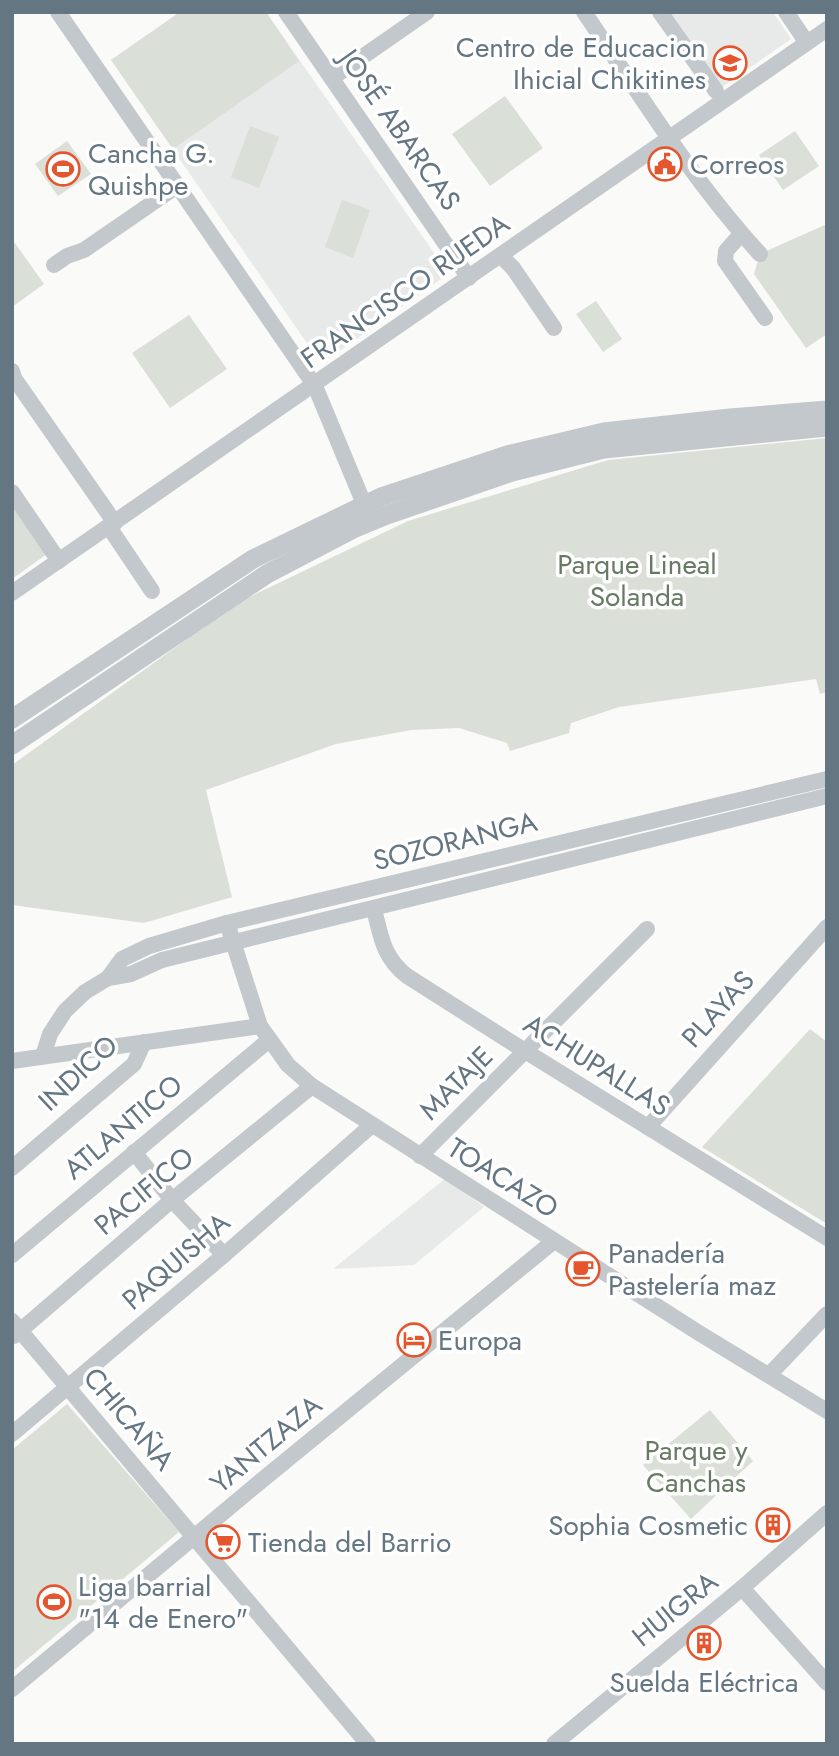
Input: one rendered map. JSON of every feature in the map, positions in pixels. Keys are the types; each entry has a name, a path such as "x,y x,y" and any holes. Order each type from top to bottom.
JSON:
{"street":[{"path":"58,12 315,386 368,512"},
{"name":"JOSÉ ABARCAS","path":"286,12 470,278"},
{"path":"332,78 427,12"},
{"path":"584,12 669,138 741,234 760,254"},
{"path":"660,12 716,91"},
{"path":"786,12 807,43"},
{"name":"FRANCISCO RUEDA","path":"12,593 315,386 827,29"},
{"path":"54,265 67,256 84,250 177,186"},
{"path":"741,234 726,251 726,261 765,318"},
{"path":"501,256 513,268 554,328"},
{"path":"12,371 13,378 112,525 152,591"},
{"path":"12,719 253,559 507,455 604,432 827,410"},
{"path":"12,745 267,574 368,512 427,500 512,472 604,449 827,427"},
{"path":"12,492 60,561"},
{"name":"SOZORANGA","path":"108,978 122,959 149,946 227,923 827,779"},
{"name":"SOZORANGA","path":"43,1056 50,1034 65,1011 85,992 108,978 131,974 162,960 827,796"},
{"name":"ACHUPALLAS","path":"373,909 386,952 394,966 525,1051 827,1238"},
{"name":"TOACAZO","path":"227,923 264,1033 288,1065 312,1086 827,1411"},
{"name":"PLAYAS","path":"648,1127 827,926"},
{"name":"MATAJE","path":"420,1156 647,929"},
{"path":"12,1061 144,1042 264,1033"},
{"name":"ATLANTICO","path":"12,1255 134,1152 264,1033"},
{"name":"INDICO","path":"12,1168 134,1064 144,1042"},
{"name":"PACIFICO","path":"15,1330 312,1086"},
{"name":"PAQUISHA","path":"12,1434 225,1255 372,1125"},
{"path":"134,1152 172,1199 225,1255"},
{"name":"YANTZAZA","path":"12,1689 554,1241"},
{"path":"769,1376 827,1314"},
{"name":"CHICAÑA","path":"15,1330 68,1388 368,1744"},
{"name":"HUIGRA","path":"554,1744 742,1588 827,1513"},
{"path":"742,1588 827,1683"}],"shaded area":[{"path":"180,12 266,12 446,270 444,277 325,361 318,359 111,60"},
{"name":"Centro de Educacion Ihicial Chikitines","path":"668,12 773,12 791,39 721,88"},
{"path":"446,1178 484,1207 414,1265 333,1269"}],"green space":[{"path":"180,12 266,12 299,61 173,149 111,60"},
{"path":"505,96 543,148 490,186 452,134"},
{"path":"250,126 279,137 259,188 231,177"},
{"path":"795,131 819,166 783,190 759,155"},
{"name":"Cancha G. Quishpe","path":"67,141 91,174 58,196 35,164"},
{"path":"342,200 370,210 353,258 325,247"},
{"path":"827,224 827,334 806,348 754,274 760,254"},
{"path":"12,239 44,284 12,307"},
{"path":"596,301 622,339 603,352 576,314"},
{"path":"189,315 227,369 170,408 132,353"},
{"name":"Parque Lineal Solanda","path":"827,438 827,692 820,694 816,679 619,707 571,723 569,733 510,751 507,743 459,728 411,730 336,744 206,790 232,897 144,923 12,905 12,765 237,603 408,521 608,460"},
{"path":"12,502 47,554 12,579"},
{"path":"810,1029 827,1042 827,1224 702,1147"},
{"name":"Liga barrial \"14 de Enero\"","path":"67,1404 179,1532 12,1672 12,1450"},
{"name":"Parque y Canchas","path":"710,1410 753,1461 691,1519 643,1465"}],"place":[{"name":"Centro de Educacion Ihicial Chikitines","path":"730,63"},
{"name":"Correos","path":"665,164"},
{"name":"Cancha G. Quishpe","path":"63,169"},
{"name":"Panadería Pastelería maz","path":"583,1269"},
{"name":"Europa","path":"414,1340"},
{"name":"Sophia Cosmetic","path":"773,1525"},
{"name":"Tienda del Barrio","path":"223,1542"},
{"name":"Liga barrial \"14 de Enero\"","path":"54,1602"},
{"name":"Suelda Eléctrica","path":"704,1643"}]}
